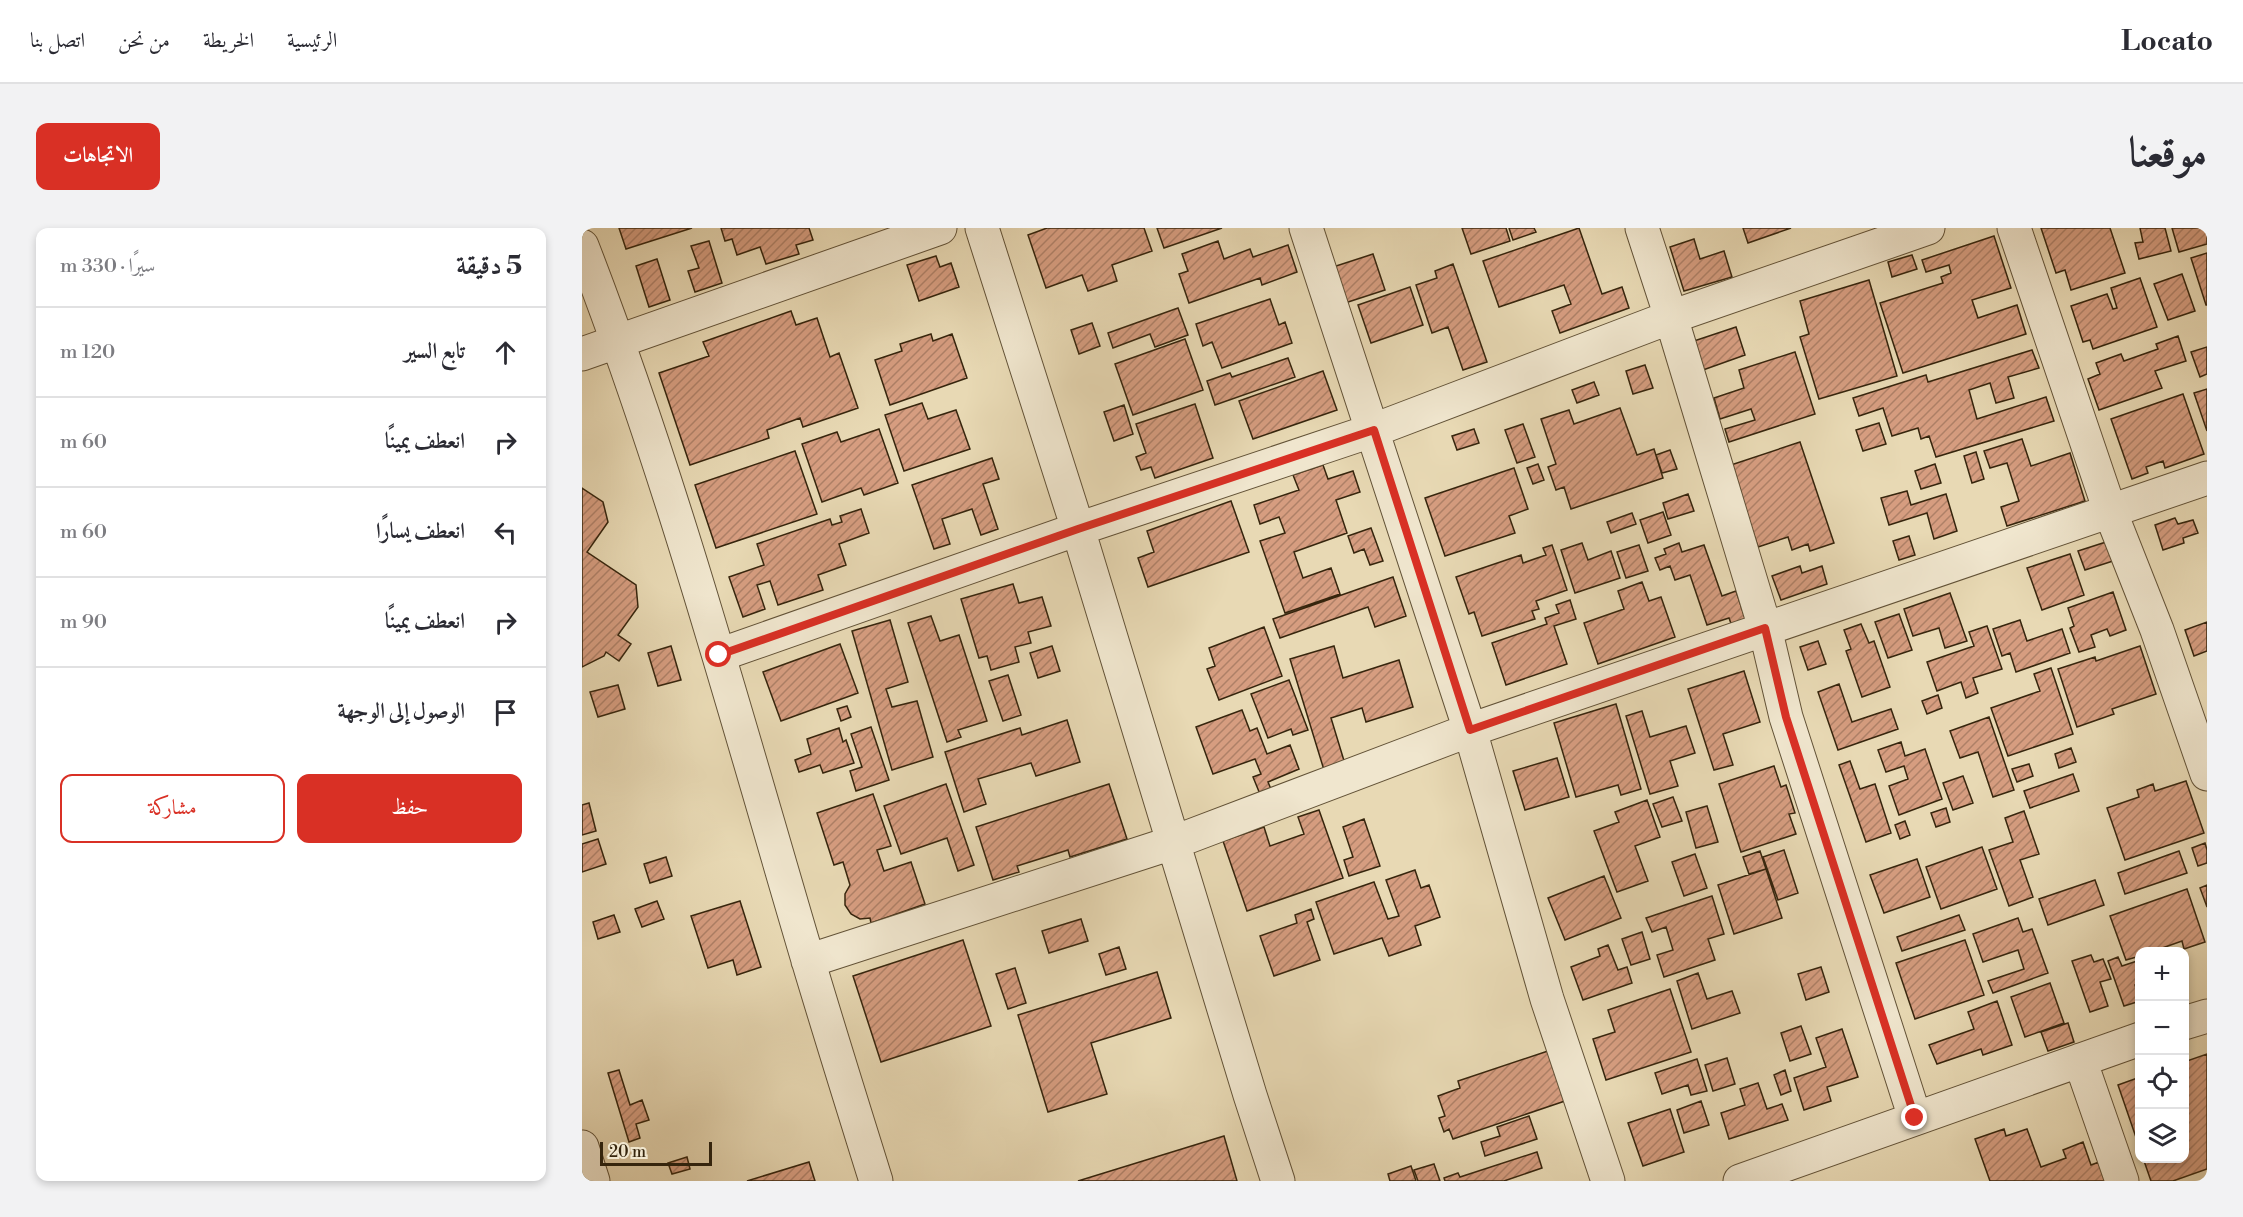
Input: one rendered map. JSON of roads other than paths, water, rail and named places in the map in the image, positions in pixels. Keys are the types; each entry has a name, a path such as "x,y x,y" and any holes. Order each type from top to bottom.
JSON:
{"street":[{"path":"582,354 940,228"},
{"path":"982,228 1078,529 1172,843 1278,1181"},
{"path":"1306,228 1374,430 1470,730 1547,999 1608,1181"},
{"path":"1642,228 1671,316 1765,628 1786,717 1915,1118"},
{"path":"719,655 1078,529 1374,430 1671,316 1928,228"},
{"path":"2014,228 2110,511 2157,630 2207,774"},
{"path":"582,246 619,342 719,655 808,962 876,1181"},
{"path":"808,962 1172,843 1470,730 2207,478"},
{"path":"2189,1021 2207,1016"},
{"path":"1740,1181 2135,1040"},
{"path":"2080,1059 2122,1181"},
{"path":"582,1147 593,1181"}]}
